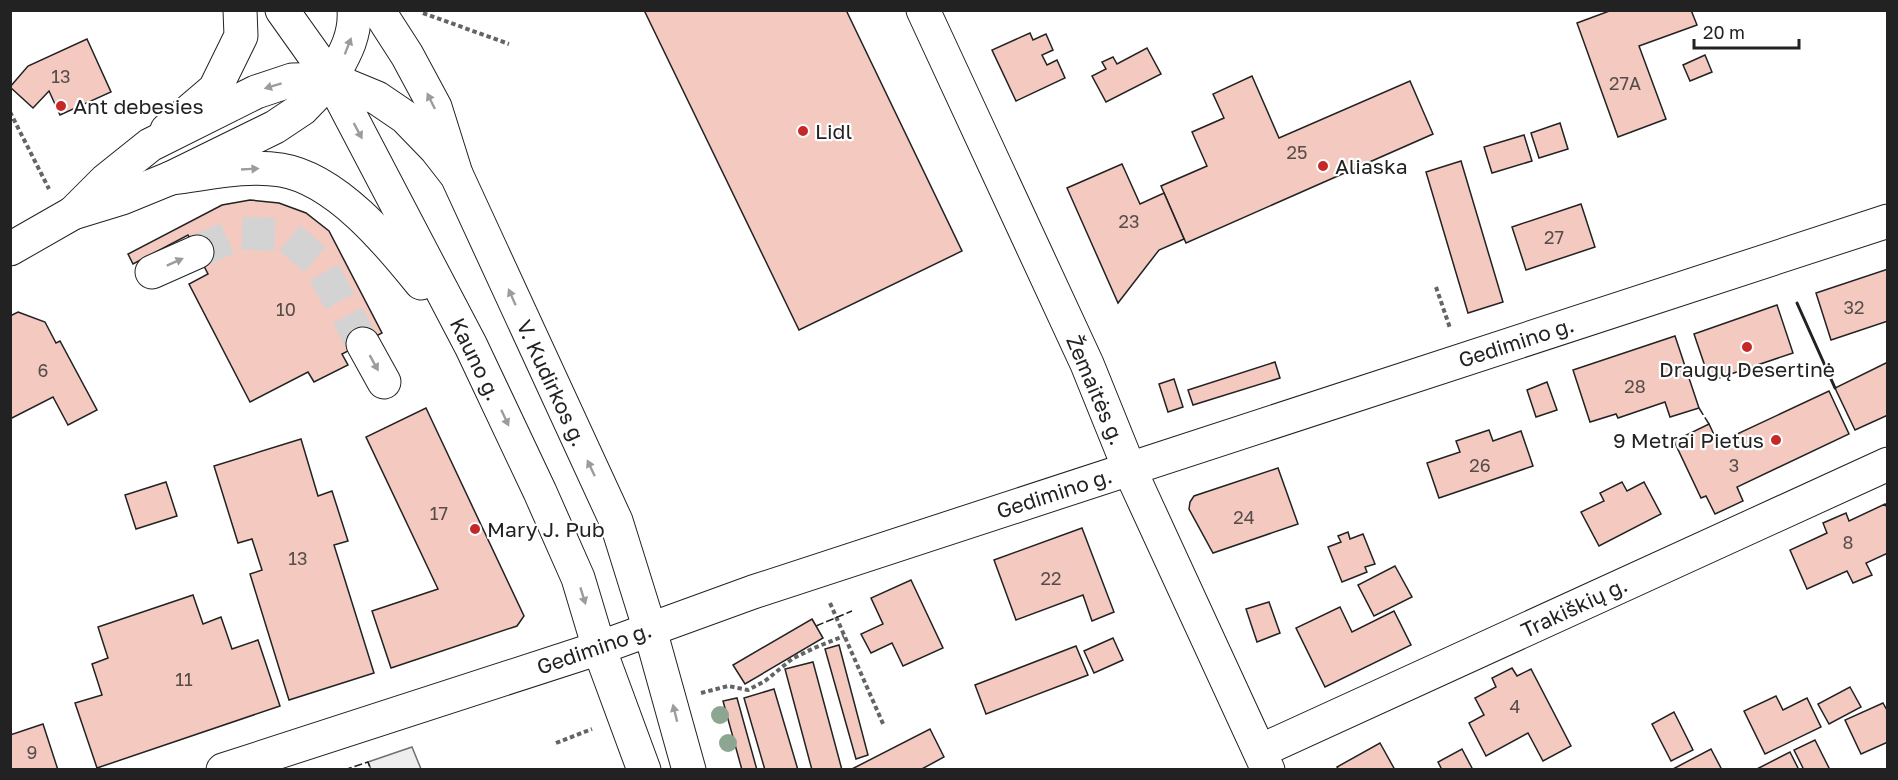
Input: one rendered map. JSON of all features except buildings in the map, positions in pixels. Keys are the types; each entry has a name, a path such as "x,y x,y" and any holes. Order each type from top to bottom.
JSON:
{"main road":[{"path":"69,216 105,181 215,89 241,36 240,10"},
{"path":"282,10 331,79"},
{"path":"10,249 69,216 171,178 275,127 302,109 331,79 349,47 355,20 354,10"},
{"name":"V. Kudirkos g.","path":"378,10 407,55 435,107 457,176 616,521 651,630 689,770"},
{"name":"Žemaitės g.","path":"923,10 1087,364 1129,468 1264,760"},
{"path":"150,145 256,92 292,80 331,79 377,98 405,117 436,149 457,176"},
{"name":"Kauno g.","path":"331,79 471,346 540,492 578,578 599,648"},
{"path":"171,178 252,168 282,170 316,183 351,207 393,248 471,346"},
{"name":"Gedimino g.","path":"223,770 599,648 753,592 1887,221"},
{"path":"152,272 197,252"},
{"path":"363,344 384,382"},
{"name":"Trakiškių g.","path":"1264,760 1887,464"},
{"path":"599,648 644,770"}],"path":[{"path":"416,10 509,45"},
{"path":"10,112 69,216"},
{"path":"1436,287 1460,360"},
{"path":"817,572 884,726"}],"shaded area":[{"path":"412,747 421,769 371,769 368,762"}],"tunnel":[{"path":"197,252 239,233 286,235 319,263 363,344"}],"fence":[{"path":"1699,408 1709,424"},
{"path":"816,626 852,611"},
{"path":"344,770 368,762 371,770"}],"wall":[{"path":"1797,303 1835,388"}],"place":[{"name":"Ant debesies","path":"61,106"},
{"name":"Lidl","path":"803,131"},
{"name":"Aliaska","path":"1323,166"},
{"name":"Draugų Desertinė","path":"1747,347"},
{"name":"9 Metrai Pietus","path":"1776,440"},
{"name":"Mary J. Pub","path":"475,529"}]}
